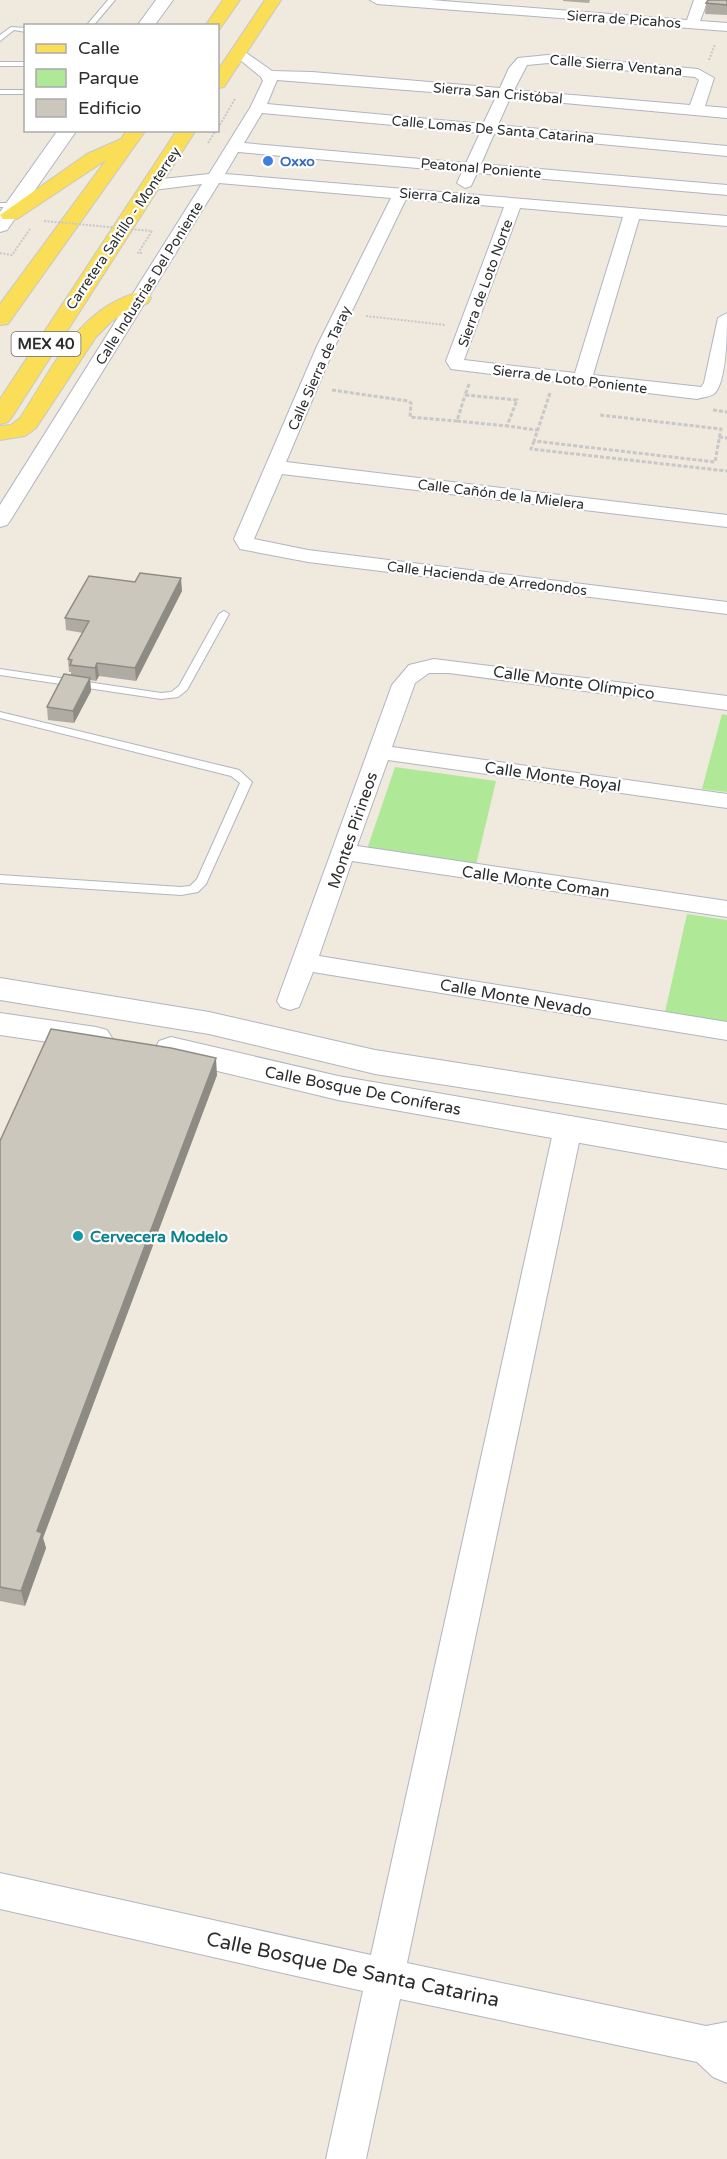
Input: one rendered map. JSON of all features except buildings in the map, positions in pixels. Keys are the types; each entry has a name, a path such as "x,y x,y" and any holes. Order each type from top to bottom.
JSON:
{"main road":[{"path":"214,24 232,0"},
{"path":"219,81 273,0"},
{"name":"Carretera Saltillo - Monterrey","path":"0,417 92,272 186,132"},
{"path":"7,213 134,135"},
{"name":"MEX 40","path":"0,319 134,135"},
{"path":"0,381 80,277 92,272"},
{"path":"0,434 17,431 28,423 98,321 119,304 140,298"}],"street":[{"path":"147,24 165,0"},
{"name":"Sierra de Picahos","path":"376,0 480,4 724,27"},
{"path":"692,24 701,0"},
{"path":"238,51 268,75"},
{"name":"Calle Sierra Ventana","path":"505,94 518,64 528,59 593,62 703,74"},
{"path":"696,110 706,80 703,74"},
{"name":"Sierra San Cristóbal","path":"268,75 312,76 727,113"},
{"name":"Calle Industrias Del Poniente","path":"0,521 140,298 178,233 216,178 258,108 270,84 268,75"},
{"path":"459,198 505,94"},
{"name":"Calle Lomas De Santa Catarina","path":"258,108 727,151"},
{"path":"7,213 67,132"},
{"name":"Peatonal Poniente","path":"234,147 727,190"},
{"name":"Sierra Caliza","path":"153,184 216,178 727,221"},
{"name":"Calle Sierra de Taray","path":"247,545 244,539 309,387 401,193"},
{"name":"Sierra de Loto Norte","path":"456,363 514,203"},
{"path":"582,381 633,212"},
{"name":"Sierra de Loto Poniente","path":"456,363 476,368 685,393 707,391 713,385 727,318"},
{"name":"Calle Cañón de la Mielera","path":"276,467 727,521"},
{"name":"Calle Hacienda de Arredondos","path":"247,545 308,556 727,608"},
{"name":"Calle Monte Olímpico","path":"421,666 449,666 727,703"},
{"name":"Montes Pirineos","path":"290,1000 403,685 421,666"},
{"name":"Calle Monte Royal","path":"380,752 727,801"},
{"name":"Calle Monte Coman","path":"344,852 727,909"},
{"name":"Calle Monte Nevado","path":"305,962 727,1031"},
{"name":"Calle Bosque De Coníferas","path":"0,989 209,1023 375,1062 727,1117"},
{"name":"Calle Bosque De Coníferas","path":"0,1024 217,1059 338,1088 727,1156"},
{"path":"346,2159 568,1128"},
{"name":"Calle Bosque De Santa Catarina","path":"0,1891 720,2050"}],"lane":[{"path":"91,24 112,0"},
{"path":"0,39 13,28 24,30"},
{"path":"1,64 24,64"},
{"path":"0,83 24,83"},
{"path":"0,92 24,92"},
{"path":"0,672 161,696 174,695 183,688 224,614"},
{"path":"0,715 235,773 246,782 202,881 194,889 182,891 0,879"}],"path":[{"path":"703,74 724,27"},
{"path":"219,126 235,99"},
{"path":"208,143 215,132"},
{"path":"44,221 152,231"},
{"path":"0,254 12,255"},
{"path":"344,313 469,327"},
{"path":"457,421 476,368"},
{"path":"553,378 531,449 727,471"},
{"path":"309,387 408,401 411,403 410,417 537,430"},
{"path":"465,395 517,400 507,426"},
{"path":"534,441 715,462 721,429 600,415"},
{"path":"719,437 727,438"}],"green space":[{"path":"722,714 727,715 727,792 702,789"},
{"path":"395,767 496,781 476,865 367,849"},
{"path":"687,914 727,920 727,1022 665,1012"}],"place":[{"name":"Oxxo","path":"268,161"},
{"name":"Cervecera Modelo","path":"78,1236"}]}
